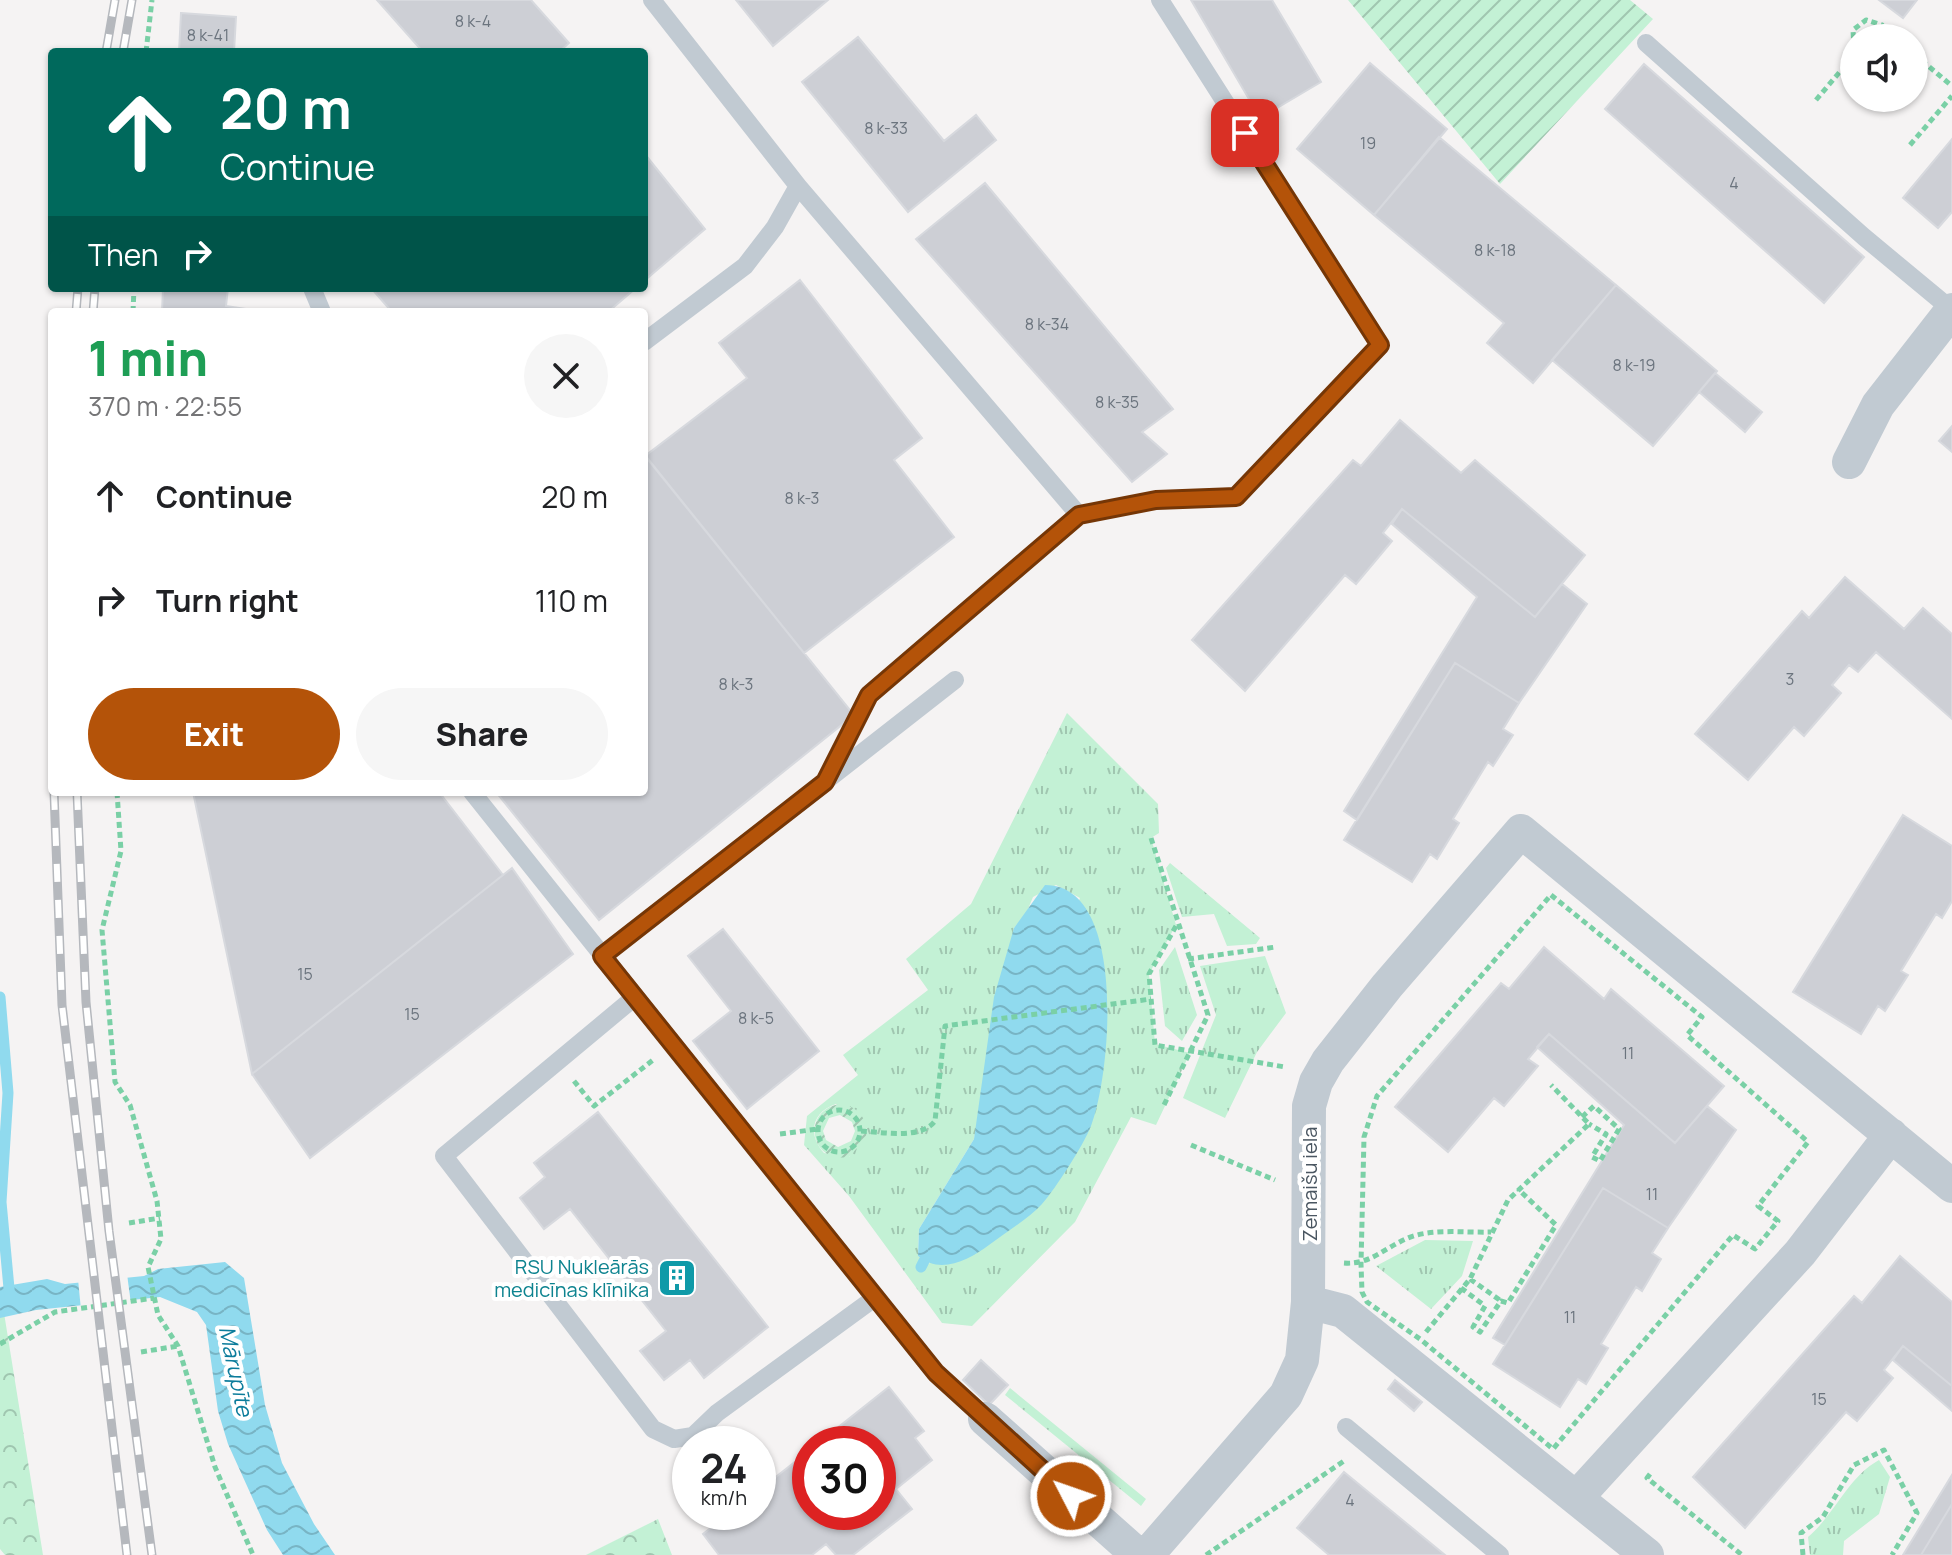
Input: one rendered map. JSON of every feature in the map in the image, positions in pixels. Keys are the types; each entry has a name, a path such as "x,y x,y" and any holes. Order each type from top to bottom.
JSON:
{"street":[{"path":"1849,462 1878,405 1952,310"},
{"name":"Zemaišu iela","path":"1147,1555 1286,1395 1302,1360 1308,1302 1309,1106 1316,1082 1387,986 1521,831 1891,1135"},
{"path":"1577,1497 1800,1253 1891,1135 1952,1186"},
{"path":"1308,1302 1343,1311 1647,1555"},
{"path":"985,1419 1138,1555"}],"lane":[{"path":"652,0 798,186 1079,515"},
{"path":"825,782 869,695 1079,515 1156,500 1236,497 1380,345 1160,0"},
{"path":"1646,43 1864,237 1952,310"},
{"path":"648,339 745,266 775,227 798,186"},
{"path":"602,956 955,680"},
{"path":"475,796 936,1373 985,1419"},
{"path":"635,997 444,1156 653,1429 674,1439 693,1436 717,1413 876,1297"},
{"path":"1346,1427 1500,1555"}],"path":[{"path":"146,48 152,0"},
{"path":"1859,24 1871,20 1877,24"},
{"path":"1928,66 1952,86"},
{"path":"1816,100 1840,72"},
{"path":"1910,145 1952,96"},
{"path":"117,796 121,851 102,930 115,1082 130,1105 160,1218 161,1239 148,1267 158,1315 178,1346 215,1467 253,1555"},
{"path":"1151,838 1176,925 1208,1015 1163,1107"},
{"path":"1551,895 1702,1017 1687,1035 1808,1142 1758,1206 1778,1221 1755,1249 1733,1235 1553,1449 1420,1339 1367,1302 1362,1292 1361,1264 1364,1137 1377,1096 1551,895"},
{"path":"1176,925 1149,974 1155,1045 1299,1069"},
{"path":"1188,959 1276,947"},
{"path":"861,1131 918,1132 929,1129 935,1121 945,1026 1151,999"},
{"path":"557,1062 594,1106 673,1045"},
{"path":"1551,1085 1582,1117 1589,1124 1606,1134 1592,1157 1600,1161 1619,1129 1594,1106 1582,1117"},
{"path":"838,1110 855,1116 861,1131 857,1143 841,1152 824,1145 818,1129 822,1119 838,1110"},
{"path":"1420,1339 1470,1279 1491,1232 1518,1189 1589,1124"},
{"path":"1191,1145 1287,1185"},
{"path":"1470,1279 1508,1303 1556,1225 1518,1189"},
{"path":"129,1223 160,1218"},
{"path":"1308,1260 1361,1264 1408,1238 1422,1234 1491,1232"},
{"path":"1461,1288 1485,1306 1473,1327 1480,1332 1501,1301"},
{"path":"0,1344 55,1312 154,1298"},
{"path":"141,1352 178,1346"},
{"path":"1206,1555 1367,1445"},
{"path":"1803,1555 1801,1533 1823,1517 1854,1465 1884,1450 1917,1513 1892,1555"},
{"path":"1657,1466 1647,1478 1742,1555"}],"green space":[{"path":"1348,0 1630,0 1653,19 1500,184"},
{"path":"1067,713 1158,804 1159,833 1151,838 1176,925 1149,974 1155,1044 1190,1053 1156,1125 1131,1117 1075,1222 972,1326 942,1323 849,1196 804,1145 807,1116 858,1075 843,1055 928,990 906,959 971,904","holes":["1056,885 1080,898 929,1264 918,1256 919,1229 974,1139 1014,928 1026,914 1033,897","836,1104 867,1129 849,1157 824,1153 815,1138 817,1118"]},
{"path":"1170,863 1260,938 1256,944 1227,946 1214,914 1182,917 1166,868"},
{"path":"1175,947 1197,1015 1182,1041 1165,1026 1159,970"},
{"path":"1265,956 1286,1013 1257,1052 1225,1118 1183,1098 1216,1015 1200,966"},
{"path":"845,1104 855,1109 864,1121 866,1138 849,1157 835,1157 824,1152 818,1143 816,1123 821,1113","holes":["840,1115 852,1122 855,1131 851,1141 838,1147 826,1140 823,1131 829,1118"]},
{"path":"1425,1240 1473,1241 1462,1276 1431,1309 1376,1266"},
{"path":"0,1288 43,1555 5,1555 0,1549"},
{"path":"1010,1388 1146,1499 1141,1506 1005,1395"},
{"path":"1879,1460 1890,1477 1879,1514 1844,1541 1843,1555 1810,1555 1808,1537 1859,1476"},
{"path":"658,1519 672,1555 586,1555"}],"water":[{"path":"1045,885 1072,893 1090,915 1101,948 1107,986 1107,1027 1104,1067 1091,1126 1062,1178 1036,1210 973,1256 945,1265 927,1262 918,1256 919,1229 974,1139 994,997 1014,928"},
{"name":"Mārupīte","path":"225,1262 244,1278 265,1405 282,1463 314,1524 335,1555 283,1555 267,1530 228,1444 218,1411 206,1325 197,1312 160,1297 36,1310 0,1318 0,1287 47,1279 65,1284 144,1276 158,1269"}],"pier":[{"path":"127,1274 131,1304 81,1310 78,1279"}],"building":[{"path":"377,0 531,0 569,43 563,48 419,48"},
{"path":"736,0 828,0 773,46"},
{"path":"1191,0 1272,0 1321,82 1260,118"},
{"path":"1879,0 1917,0 1903,18"},
{"path":"181,13 236,17 234,48 179,48"},
{"path":"858,37 944,141 976,115 996,140 908,212 802,82"},
{"path":"1370,63 1447,129 1374,215 1297,149"},
{"path":"1644,64 1864,257 1824,303 1605,109"},
{"path":"1439,137 1616,285 1533,383 1487,343 1504,323 1374,215"},
{"path":"1952,139 1952,212 1938,228 1903,198"},
{"path":"648,158 705,229 648,278"},
{"path":"985,183 1173,409 1142,432 1167,454 1132,482 916,239"},
{"path":"800,280 922,438 894,460 954,537 804,653 648,460 648,454 747,378 719,343"},
{"path":"1616,285 1717,371 1653,446 1552,360"},
{"path":"163,292 228,292 226,306 239,308 162,308"},
{"path":"374,292 631,292 613,308 388,308"},
{"path":"1715,373 1762,412 1745,432 1699,392"},
{"path":"1400,420 1461,473 1475,460 1585,555 1535,617 1402,509 1383,533 1392,541 1356,584 1345,575 1245,691 1192,640 1353,460 1361,466"},
{"path":"1952,426 1952,452 1939,441"},
{"path":"648,459 854,715 599,920 499,796 648,796"},
{"path":"1402,509 1535,617 1562,584 1587,604 1519,703 1455,663 1357,820 1344,811 1477,597 1392,524"},
{"path":"1845,577 1904,629 1923,608 1952,634 1952,719 1876,652 1858,672 1849,665 1832,685 1841,693 1804,736 1794,727 1748,780 1695,734 1802,611 1809,618"},
{"path":"1455,663 1519,703 1503,729 1513,735 1493,766 1488,762 1453,819 1459,823 1437,859 1430,854 1412,882 1344,840"},
{"path":"194,796 442,796 503,875 252,1074"},
{"path":"1903,815 1952,846 1952,901 1942,918 1936,914 1901,971 1908,975 1885,1011 1878,1006 1861,1034 1793,992"},
{"path":"512,868 573,954 310,1158 252,1074"},
{"path":"723,929 819,1051 747,1109 693,1041 731,1011 688,956"},
{"path":"1544,947 1604,999 1611,989 1724,1086 1675,1143 1549,1034 1528,1059 1538,1066 1504,1106 1494,1098 1448,1152 1395,1107 1501,983 1509,989"},
{"path":"1549,1034 1675,1143 1707,1106 1736,1130 1668,1228 1603,1188 1505,1345 1493,1338 1624,1125 1537,1047"},
{"name":"RSU Nukleārās medicīnas klīnika","path":"598,1112 768,1327 704,1378 690,1360 664,1380 640,1351 666,1331 570,1209 544,1229 520,1198 545,1177 534,1163"},
{"path":"1603,1188 1668,1228 1652,1253 1661,1259 1642,1291 1636,1287 1601,1344 1608,1348 1586,1384 1578,1379 1560,1407 1493,1364"},
{"path":"1900,1256 1952,1302 1952,1386 1903,1346 1884,1370 1893,1378 1857,1421 1846,1412 1745,1528 1693,1477 1854,1296 1862,1303"},
{"path":"1903,1346 1952,1386 1952,1411 1893,1360"},
{"path":"981,1360 1008,1385 989,1405 963,1380"},
{"path":"1395,1380 1422,1402 1414,1411 1388,1389"},
{"path":"889,1387 924,1431 915,1438 932,1460 896,1489 896,1426 840,1426"},
{"path":"792,1464 792,1530 885,1530 853,1555 836,1555 826,1544 812,1555 719,1555 703,1534 708,1530 776,1530 776,1477"},
{"path":"1344,1472 1445,1555 1329,1555 1297,1528"},
{"path":"1952,1475 1952,1504 1921,1555 1903,1555"},
{"path":"896,1489 912,1509 896,1521"},
{"path":"1952,1504 1952,1555 1921,1555"}],"waterway":[{"path":"0,997 8,1093 1,1202 10,1299"},
{"path":"921,1267 924,1261"}],"railway":[{"path":"107,48 115,0"},
{"path":"124,48 132,0"},
{"path":"76,308 78,292"},
{"path":"93,308 95,292"},
{"path":"54,796 62,1005 127,1555"},
{"path":"77,796 86,1002 109,1231 152,1555"}],"place":[{"name":"RSU Nukleārās medicīnas klīnika","path":"677,1278"}],"route":[{"path":"1071,1496 936,1373 602,956 825,782 869,695 1079,515 1156,500 1197,496 1236,497 1380,345 1245,133"}]}
